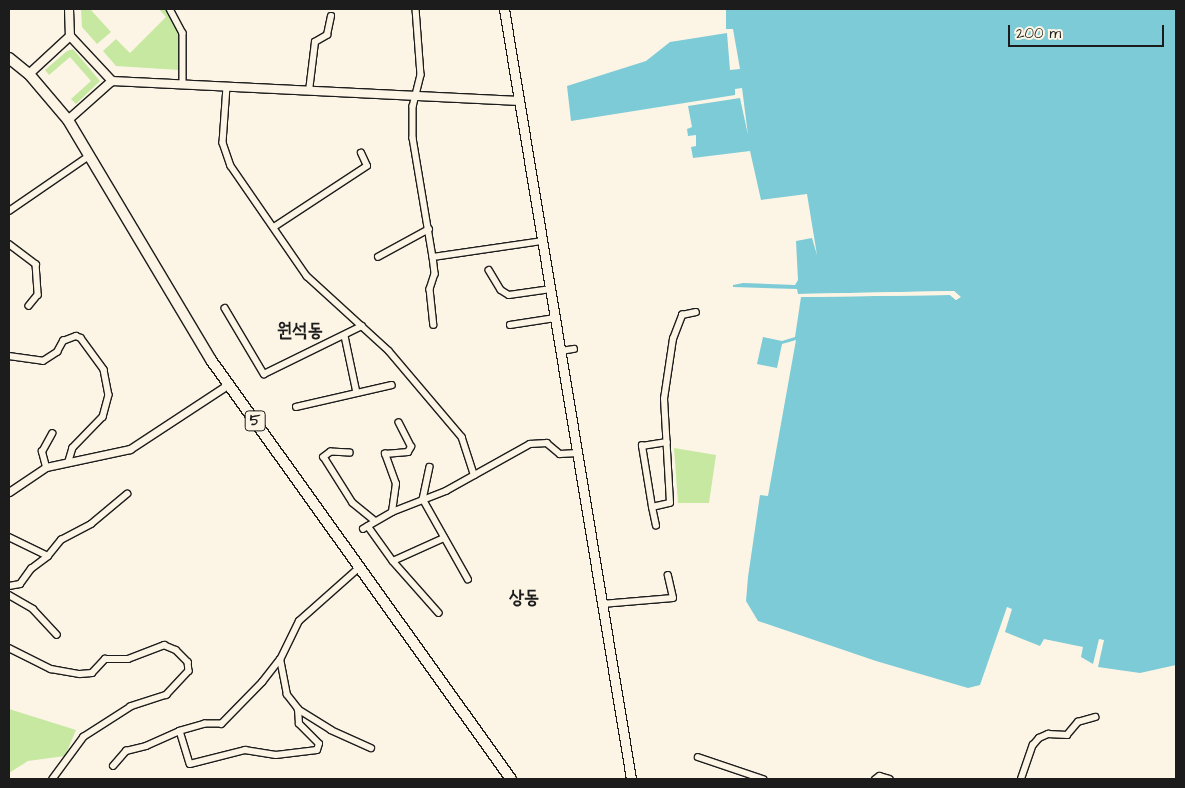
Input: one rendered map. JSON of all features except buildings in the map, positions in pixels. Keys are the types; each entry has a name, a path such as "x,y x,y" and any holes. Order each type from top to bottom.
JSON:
{"highway":[{"name":"5","path":"9,58 29,74 68,120 200,344 511,779"}],"main road":[{"path":"69,9 70,36 112,82"},
{"path":"504,9 562,351 630,779"},
{"path":"29,74 70,36"},
{"path":"68,120 112,82 520,101"}],"street":[{"path":"170,9 183,34 183,85"},
{"path":"416,9 421,75 416,97 413,138 435,274 430,289 434,325"},
{"path":"309,92 315,42 327,35 331,16"},
{"path":"227,87 224,153 307,276 389,351 462,437 474,475"},
{"path":"274,227 367,166 361,153"},
{"path":"9,212 89,156"},
{"path":"378,257 429,229"},
{"path":"433,257 543,240"},
{"path":"9,244 36,264 38,295 29,306"},
{"path":"489,270 500,290 509,295 551,289"},
{"path":"226,308 263,371 345,336 362,326"},
{"path":"652,507 670,503 665,386 675,329 686,312 696,312"},
{"path":"510,325 556,318"},
{"path":"9,356 43,361 57,352 64,341 76,336 81,338 104,370 109,395 103,417 72,448 70,461"},
{"path":"345,336 357,393"},
{"path":"562,351 574,349"},
{"path":"9,492 46,467 130,449 229,384"},
{"path":"296,407 392,384"},
{"path":"392,512 396,484 385,454 408,452 411,447 399,423"},
{"path":"46,467 42,452 52,434"},
{"path":"439,613 366,528 392,512 474,475 541,441 560,454 578,452"},
{"path":"656,526 642,446 667,442"},
{"path":"350,453 331,452 324,457 353,503 375,521"},
{"path":"430,467 423,499 468,579"},
{"path":"9,586 20,584 31,569 48,556 61,540 91,524 127,494"},
{"path":"9,537 48,556"},
{"path":"393,561 444,538"},
{"path":"113,766 126,751 146,746 180,731 205,724 222,724 264,682 280,660 299,621 359,568"},
{"path":"602,604 673,598 668,576"},
{"path":"9,594 33,609 57,635"},
{"path":"9,648 50,669 80,674 92,673 105,659 128,659 164,645 176,650 188,662 187,674 167,695 132,707 84,737 53,779"},
{"path":"280,660 284,688 298,709 331,730 371,748"},
{"path":"180,731 192,766 246,750 276,755 317,750 316,740 300,724 298,709"},
{"path":"1021,779 1033,745 1039,738 1048,734 1067,735 1078,722 1095,718"},
{"path":"698,757 763,779"},
{"path":"737,779 740,771"},
{"path":"875,779 879,776 889,779"}],"green space":[{"path":"81,9 90,9 111,32 97,44 82,27"},
{"path":"159,9 166,9 174,17 180,34 179,70 116,66 103,51 116,39 130,53 166,17"},
{"path":"73,49 100,81 76,104 71,99 91,81 70,57 49,75 45,70 67,51"},
{"path":"674,448 716,455 709,503 678,503"},
{"path":"9,709 76,730 65,756 28,761 9,773"}],"water":[{"path":"726,9 1176,9 1176,665 1140,673 1098,667 1104,640 1099,639 1093,664 1081,657 1083,647 1044,639 1040,646 1005,632 1012,609 1007,607 980,685 968,688 876,661 758,621 746,601 748,577 760,495 768,496 796,340 782,344 777,368 757,364 763,337 782,341 795,337 801,297 950,295 956,300 960,297 954,291 798,294 797,289 733,287 733,285 743,283 795,285 798,280 796,241 812,238 817,255 807,194 761,200 750,151 693,158 691,147 696,146 696,135 688,136 687,129 692,127 688,106 740,98 748,135 742,88 735,89 735,95 571,121 567,86 646,61 670,42 727,33 730,70 740,69 733,29 726,29"}],"pier":[{"path":"954,291 961,297 956,300 950,295 801,297 798,294"}],"district":[{"name":"원석동","path":"300,331"},
{"name":"상동","path":"524,598"}]}
